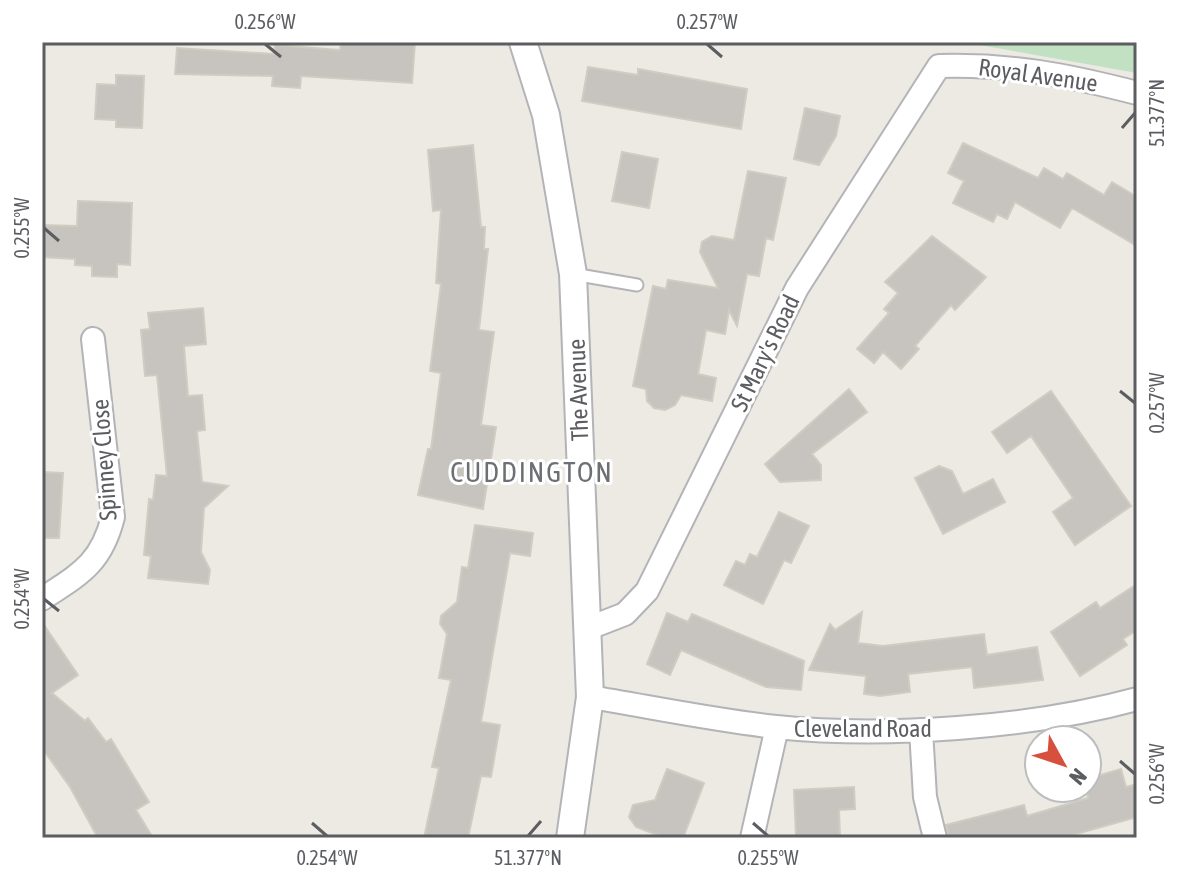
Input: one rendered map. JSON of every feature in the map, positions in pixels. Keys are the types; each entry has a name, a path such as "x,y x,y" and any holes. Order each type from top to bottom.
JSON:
{"street":[{"name":"The Avenue","path":"523,42 546,115 573,274 590,697 570,838"},
{"name":"Royal Avenue","path":"939,66 995,64 1066,75 1137,93"},
{"name":"St Mary's Road","path":"589,628 625,614 647,591 797,288 939,66"},
{"name":"Spinney Close","path":"42,599 91,566 107,541 113,517 93,339"},
{"name":"Cleveland Road","path":"590,697 777,727 921,730 1018,721 1137,699"},
{"path":"751,838 777,727"},
{"path":"921,730 925,797 935,838"}],"lane":[{"path":"573,274 637,285"}],"green space":[{"path":"963,42 1137,42 1137,73"}],"building":[{"path":"341,42 388,45 388,42 415,42 412,83 301,76 300,88 272,86 273,76 175,74 177,48 274,54 275,45 340,50"},
{"path":"588,67 638,75 638,69 747,89 741,129 582,101"},
{"path":"116,75 144,76 142,128 116,127 116,120 95,119 97,84 116,85"},
{"path":"805,108 840,116 836,136 819,165 794,159"},
{"path":"963,143 1038,178 1044,168 1063,179 1067,173 1104,195 1112,182 1137,197 1137,246 1072,208 1060,228 1015,202 1007,219 997,214 993,222 953,203 964,181 948,173"},
{"path":"473,145 481,227 485,227 484,249 488,249 479,330 494,332 481,425 496,427 483,509 418,495 428,449 431,449 441,373 430,371 441,284 436,283 441,210 433,211 428,150"},
{"path":"622,152 658,159 649,208 612,201"},
{"path":"748,171 786,178 773,240 766,238 759,276 747,274 737,326 729,310 725,334 706,330 698,374 716,378 712,401 681,395 675,405 665,410 654,408 647,401 646,389 633,386 653,286 666,289 668,280 718,288 700,252 702,242 712,236 734,240"},
{"path":"78,201 132,203 130,265 117,264 117,277 92,276 92,266 75,265 75,259 42,257 42,225 77,226"},
{"path":"932,236 986,277 955,310 951,305 915,346 919,349 901,369 883,352 874,363 857,349 889,313 884,309 898,293 885,282"},
{"path":"203,308 206,344 184,346 188,396 202,395 205,430 197,431 202,482 228,486 204,508 201,552 210,570 208,584 148,578 151,556 144,555 149,499 153,500 156,475 167,476 157,375 145,376 141,330 150,329 148,313"},
{"path":"849,389 867,412 812,454 821,465 821,480 780,482 765,464"},
{"path":"1051,391 1131,506 1075,545 1053,512 1073,498 1031,436 1007,453 992,432"},
{"path":"939,466 952,471 963,494 993,479 1005,502 943,534 915,478"},
{"path":"42,472 63,473 59,538 42,538"},
{"path":"779,512 809,526 791,563 784,560 763,604 724,585 736,561 745,565 750,554 757,557"},
{"path":"475,525 533,533 530,556 510,553 481,722 500,725 491,777 481,776 468,838 424,838 439,768 432,767 451,680 439,678 447,634 440,624 441,616 457,602 462,567 468,568"},
{"path":"1137,584 1137,630 1123,639 1127,645 1080,676 1051,632 1096,602 1100,608"},
{"path":"862,612 858,643 883,646 984,634 987,655 1037,647 1043,680 974,688 972,667 908,674 910,692 880,696 864,694 866,676 809,670 830,624 835,630"},
{"path":"667,613 688,622 692,614 804,661 801,690 766,687 681,650 670,675 647,664"},
{"path":"42,622 78,675 52,693 85,721 88,718 106,742 111,739 149,802 136,810 153,838 98,838 70,787 42,748"},
{"path":"667,769 704,783 683,838 665,838 636,827 629,817 633,805 655,800"},
{"path":"1121,769 1126,787 1137,784 1137,817 1062,838 949,838 946,825 1024,805 1027,816 1068,804 1103,804 1103,774"},
{"path":"854,787 855,809 839,810 840,838 796,838 794,790"}],"district":[{"name":"CUDDINGTON","path":"532,472"}]}
